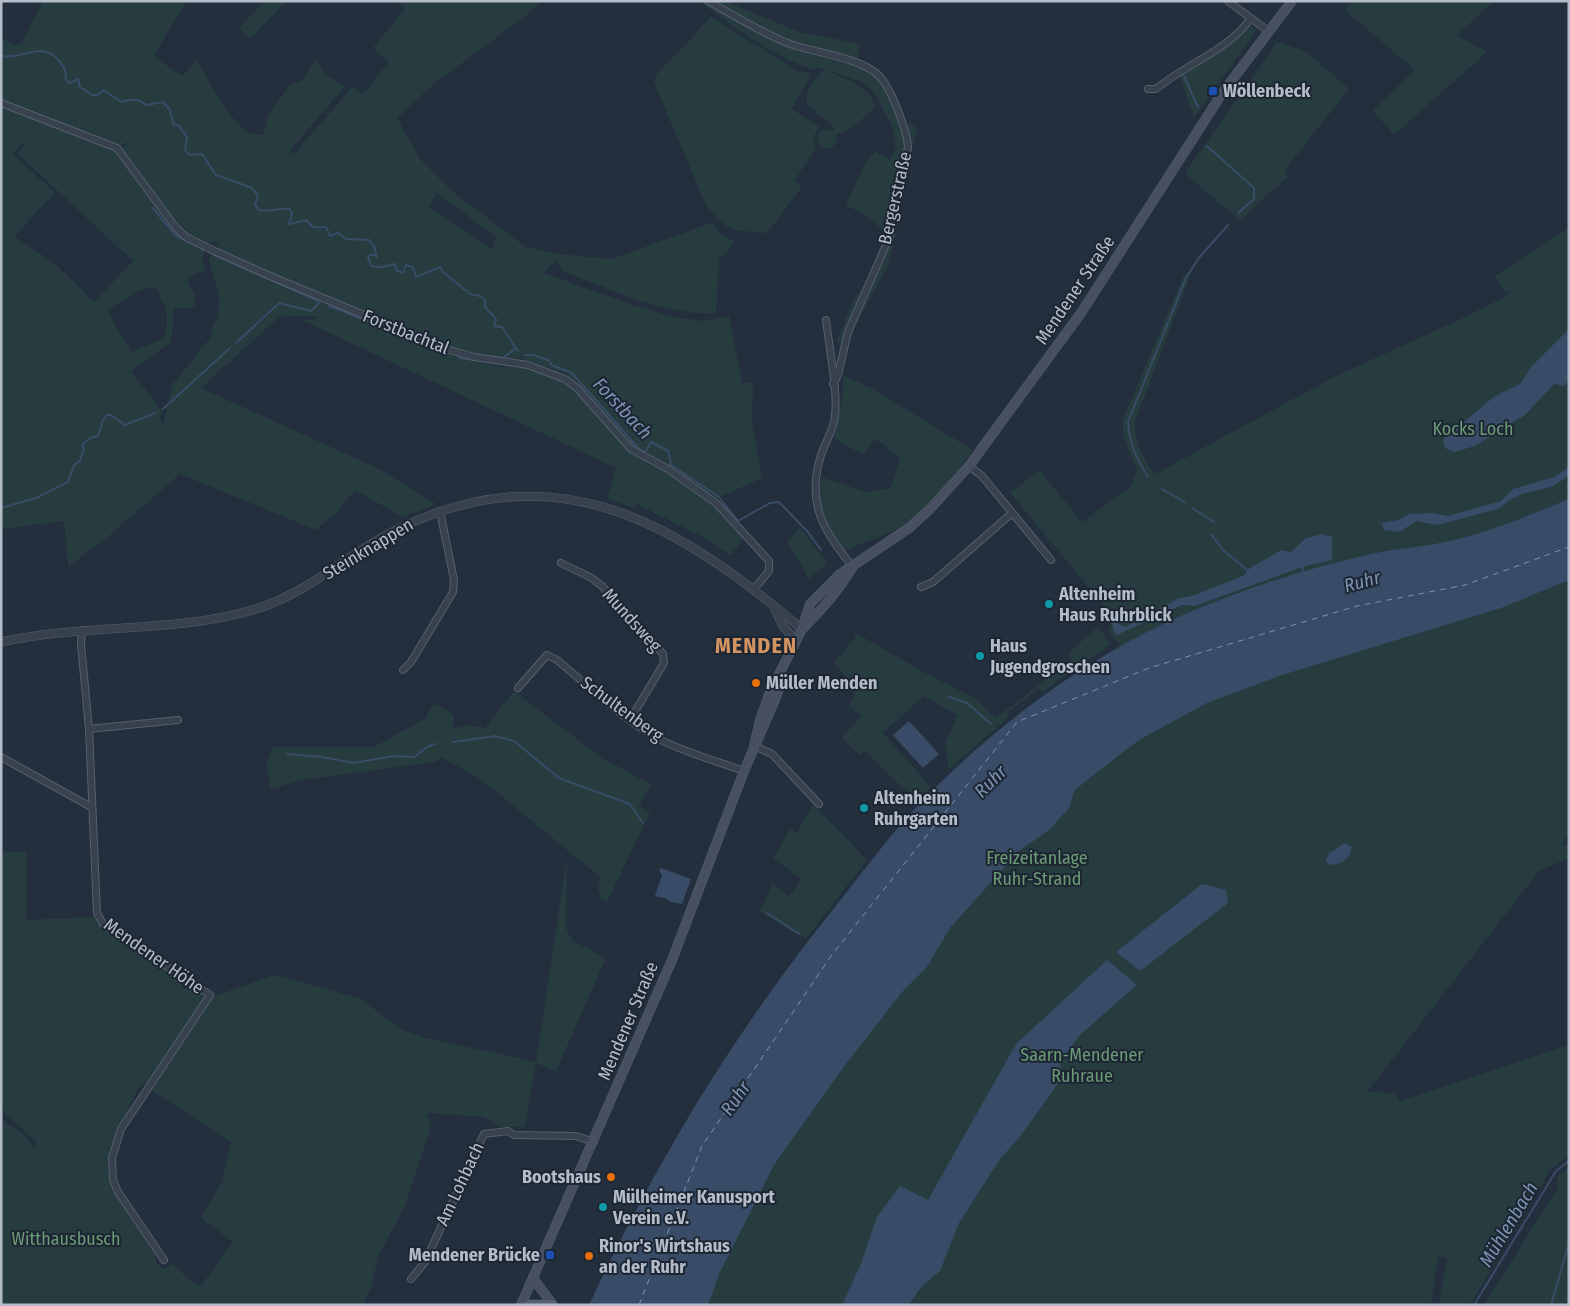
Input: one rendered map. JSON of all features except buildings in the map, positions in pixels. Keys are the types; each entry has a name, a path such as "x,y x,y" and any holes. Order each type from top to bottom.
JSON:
{"main road":[{"name":"Mendener Straße","path":"521,1305 594,1142 672,960 744,771 777,695 781,670 802,629 808,608 839,575 922,516 951,489 1080,313 1222,94 1292,1"},
{"path":"533,1278 540,1290 553,1305"},
{"path":"529,1305 553,1305"}],"street":[{"name":"Bergerstraße","path":"708,1 791,44 857,63 878,74 899,112 907,136 908,147 890,236 848,332 838,375 833,384"},
{"path":"1228,1 1268,31"},
{"path":"1148,89 1156,89 1174,74 1227,42 1245,28 1252,18"},
{"name":"Forstbachtal","path":"1,103 117,148 176,228 186,237 210,249 327,301 456,352 528,365 565,379 577,388 631,449 668,469 716,503 764,555 771,565 769,571 754,588"},
{"name":"Bergerstraße","path":"826,320 835,416 821,456 815,484 817,508 822,524 832,542 852,567"},
{"path":"969,466 982,476 1051,560"},
{"name":"Steinknappen","path":"1,642 46,633 176,626 198,623 256,609 282,599 311,584 389,534 440,511 504,498 560,498 590,503 619,511 670,534 754,588 802,629"},
{"path":"403,670 411,662 453,592 454,580 440,511"},
{"path":"920,587 933,582 1012,512"},
{"name":"Mundsweg","path":"561,564 590,577 602,586 664,654 664,663 630,720"},
{"name":"Steinknappen","path":"773,606 782,625 795,640"},
{"name":"Mendener Höhe","path":"82,630 80,644 89,729 97,914 100,920 210,995 121,1129 112,1158 113,1180 118,1192 164,1260"},
{"name":"Schultenberg","path":"518,688 547,655 557,660 630,720 660,739 687,752 744,771"},
{"path":"89,729 178,720"},
{"path":"754,746 772,754 818,804"},
{"path":"1,757 92,807"},
{"name":"Am Lohbach","path":"411,1279 425,1262 484,1134 508,1131 514,1134 576,1136 594,1142"}],"green space":[{"path":"43,1 187,1 153,56 182,76 197,59 228,111 244,129 251,133 263,135 269,114 290,85 301,81 315,60 326,75 345,86 290,151 294,154 353,86 362,95 389,62 373,48 405,9 397,1 541,1 527,15 435,83 397,118 420,159 452,191 526,247 559,254 612,259 711,223 720,233 735,242 719,260 716,313 676,310 638,300 562,271 557,259 544,273 632,305 674,317 703,321 729,316 742,383 753,382 752,422 762,478 711,501 743,539 731,555 703,537 637,504 635,508 607,499 616,468 300,319 312,320 320,318 281,315 201,388 379,469 436,504 403,517 355,490 336,513 316,530 180,474 109,536 68,567 64,521 1,529 1,107 118,152 132,139 121,146 1,101 1,39 16,45 22,42","holes":["22,144 25,145 18,154 133,261 94,302 54,263 14,236 55,193 13,154","437,193 496,237 492,250 429,207","190,235 206,244 216,241 220,251 211,254 209,261 219,295 218,318 212,326 211,337 173,384 163,424 159,417 163,412 131,371 171,342 174,309 195,307 194,293 186,278 205,270 202,262 204,250 189,243","151,287 157,289 165,308 167,324 164,338 132,352 108,310 136,292","484,355 501,359 519,358 568,374 566,382 519,365 503,367 482,363"]},
{"path":"265,1 287,1 250,38 238,28"},
{"path":"699,1 725,1 799,32 861,44 856,65 878,77 903,125 911,124 917,129 901,190 898,225 888,266 860,317 847,346 837,341 852,302 872,272 885,232 865,215 846,205 865,164 875,151 890,160 896,147 891,124 874,92 862,82 825,69 862,88 873,99 875,106 853,127 836,134 837,141 832,148 821,147 817,141 819,133 825,129 833,131 834,129 832,125 807,105 806,100 811,85 824,69 817,67 815,70 800,65 770,50"},
{"path":"1352,1 1494,1 1457,35 1487,52 1394,135 1373,110 1415,70 1345,10"},
{"path":"711,17 798,71 812,73 792,109 819,127 814,136 815,150 794,181 802,187 767,233 737,230 724,224 711,211 704,201 654,82 656,75"},
{"path":"1252,25 1256,31 1194,118 1179,74 1236,39"},
{"path":"1277,42 1307,52 1349,89 1284,171 1288,176 1240,221 1185,173"},
{"name":"Saarn-Mendener Ruhraue","path":"1569,228 1569,834 1561,845 1569,846 1569,858 1539,871 1367,1092 1395,1093 1399,1101 1569,1045 1569,1155 1551,1169 1470,1305 1439,1305 1447,1258 1438,1257 1431,1305 639,1305 1148,685 1108,630 1111,625 1112,615 1010,493 1039,470 1082,522 1131,486 1137,469 1125,439 1123,419 1184,275 1189,279 1135,421 1137,443 1146,462 1155,474 1334,377 1504,297 1510,293 1502,289 1495,276"},
{"path":"843,375 871,388 973,450 936,496 904,525 844,551 827,525 821,507 821,477 866,492 891,488 900,459 876,438 863,455 834,438 843,392"},
{"path":"800,528 827,563 809,579 787,541"},
{"path":"1098,627 1111,644 1042,692 1039,689 1008,712 1008,718 949,769 945,743 958,715 923,696 883,733 931,787 918,802 864,751 860,755 842,738 861,716 848,706 855,697 844,675 834,663 855,638 856,633 920,670 974,698 996,718 1072,659 1068,653"},
{"path":"514,691 602,758 652,785 639,806 650,813 607,902 602,899 598,889 600,877 482,780 441,757 435,762 302,780 270,789 267,761 273,747 374,747 425,719 434,703 454,715 452,729 467,725 485,728"},
{"path":"813,804 867,860 806,939 760,912 772,883 789,897 801,879 773,858 790,829 797,833"},
{"name":"Witthausbusch","path":"1,852 27,852 26,920 95,917 99,926 201,991 204,1000 150,1080 139,1088 127,1110 129,1113 117,1134 111,1153 110,1170 120,1202 155,1252 156,1263 163,1269 172,1264 201,1286 233,1242 201,1218 222,1182 231,1142 151,1090 212,997 275,975 359,998 403,1030 422,1037 536,1062 567,858 566,928 572,940 606,958 556,1071 536,1063 525,1127 500,1127 484,1117 427,1113 431,1127 405,1206 379,1255 370,1290 363,1305 1,1305 1,1118 24,1135 34,1148 37,1142 1,1110"},
{"path":"1569,1168 1569,1305 1484,1305 1557,1189 1558,1176"}],"water":[{"path":"1569,329 1569,380 1564,386 1554,384 1525,415 1475,446 1454,452 1445,448 1443,439 1495,396 1520,384 1531,367"},
{"path":"1569,467 1569,476 1551,487 1525,493 1511,499 1498,509 1437,525 1417,521 1399,532 1384,530 1382,523 1398,520 1409,514 1433,513 1448,516 1501,501 1513,489 1554,477"},
{"name":"Ruhr","path":"1569,499 1569,580 1501,608 1279,676 1207,703 1139,740 1087,780 1074,791 1070,807 1049,830 1019,851 950,928 927,967 902,992 843,1068 774,1165 720,1272 708,1305 589,1305 614,1253 669,1151 698,1101 761,1005 795,958 903,822 929,794 986,741 1048,692 1081,670 1115,649 1185,614 1231,595 1327,565 1376,553 1440,543 1480,533"},
{"path":"1321,534 1332,537 1332,560 1302,567 1195,606 1182,605 1117,635 1113,630 1112,620 1117,618 1119,624 1125,627 1179,598 1192,596 1245,575 1247,570 1281,550 1291,552 1305,539"},
{"path":"909,721 939,754 923,768 893,735"},
{"path":"1345,843 1352,847 1346,859 1332,865 1326,862 1329,853"},
{"path":"661,868 691,879 682,904 655,896 662,875 659,871"},
{"path":"1202,884 1226,890 1228,903 1140,971 1116,952"},
{"path":"1107,960 1137,985 1081,1034 1059,1062 1064,1075 1019,1138 1000,1159 959,1223 940,1271 921,1287 909,1305 842,1305 860,1266 877,1217 900,1186 928,1200 1016,1044"}],"waterway":[{"name":"Forstbach","path":"1,56 40,51 47,52 54,55 63,66 66,80 70,83 78,79 80,87 92,95 98,95 103,90 122,102 135,100 141,101 146,105 163,102 170,110 173,124 179,126 187,137 185,151 191,155 202,154 216,175 252,188 258,196 255,204 259,210 290,209 292,214 289,224 307,220 312,226 317,228 326,227 330,236 338,233 346,239 369,240 374,246 377,257 372,254 368,257 371,266 383,267 395,264 396,270 403,273 406,265 413,267 416,277 441,267 442,271 470,294 480,296 485,300 485,307 496,319 494,326 502,327 518,351"},
{"name":"Wöllenbeck","path":"1184,76 1198,107"},
{"name":"Wöllenbeck","path":"1207,146 1254,188 1254,199 1238,213"},
{"path":"153,208 175,235 204,250"},
{"name":"Wöllenbeck","path":"1148,477 1134,451 1128,422 1186,278 1198,259 1228,225"},
{"path":"214,255 318,301"},
{"path":"236,343 279,303 311,311 320,302"},
{"path":"329,306 438,349"},
{"path":"163,409 230,348"},
{"path":"504,357 516,348"},
{"name":"Forstbach","path":"525,355 533,355 548,360 552,365 572,373 638,448 645,452 651,442 668,451 671,465 719,497 738,521 770,503 779,502 807,531 821,550"},
{"path":"459,358 474,360"},
{"path":"1,508 36,498 68,482 74,465 80,461 84,449 82,445 90,438 98,436 103,420 107,415 111,415 125,425 155,413"},
{"name":"Wöllenbeck","path":"1162,489 1186,503"},
{"name":"Wöllenbeck","path":"1192,508 1214,522"},
{"name":"Wöllenbeck","path":"1211,534 1223,550 1247,570"},
{"path":"1302,567 1303,571"},
{"name":"Forstbach","path":"949,697 967,703 991,724"},
{"path":"453,742 495,736 514,741 559,778 630,804 643,823"},
{"path":"287,754 322,757 354,763 393,756 414,757 427,747 435,744"},
{"path":"767,913 799,934"},
{"name":"Mühlenbach","path":"1474,1305 1556,1171 1569,1161"},
{"path":"1551,1305 1569,1243"}],"ferry route":[{"path":"639,1305 702,1146 831,956 1017,722 1149,668 1357,606 1465,585 1569,547"}],"place":[{"name":"Wöllenbeck","path":"1213,91"},
{"name":"Altenheim Haus Ruhrblick","path":"1049,604"},
{"name":"Haus Jugendgroschen","path":"980,656"},
{"name":"Müller Menden","path":"756,683"},
{"name":"Altenheim Ruhrgarten","path":"864,808"},
{"name":"Bootshaus","path":"611,1177"},
{"name":"Mülheimer Kanusport Verein e.V.","path":"603,1207"},
{"name":"Mendener Brücke","path":"550,1255"},
{"name":"Rinor's Wirtshaus an der Ruhr","path":"589,1256"}],"district":[{"name":"MENDEN","path":"756,645"}],"park label":[{"name":"Kocks Loch","path":"1473,429"},
{"name":"Freizeitanlage Ruhr-Strand","path":"1037,868"}]}
